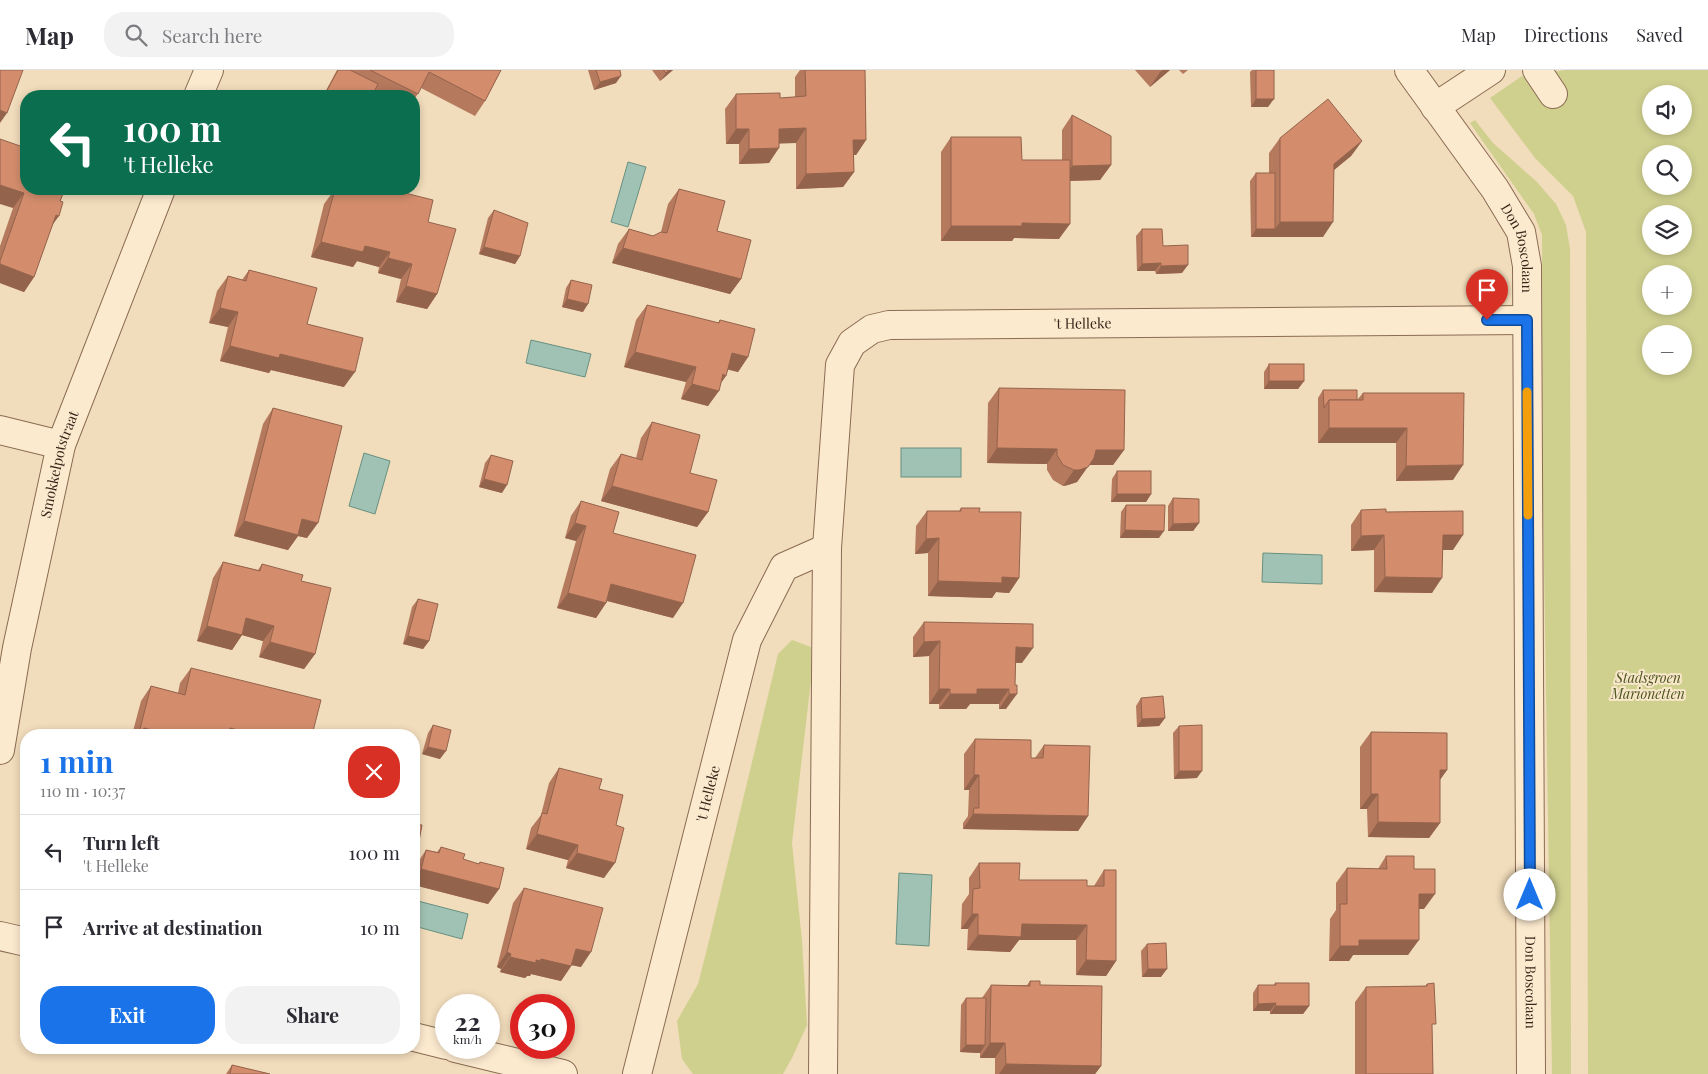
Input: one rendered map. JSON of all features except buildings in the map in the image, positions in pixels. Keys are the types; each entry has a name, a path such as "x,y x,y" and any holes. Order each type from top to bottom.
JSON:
{"street":[{"path":"201,90 209,70"},
{"name":"Don Boscolaan","path":"1408,70 1495,189 1521,232 1527,266 1530,1074"},
{"path":"1435,107 1491,70"},
{"path":"1537,70 1553,94"},
{"name":"Smokkelpotstraat","path":"0,750 17,648 61,445 159,195"},
{"name":"'t Helleke","path":"823,1074 827,548 840,365 852,343 872,329 889,325 1527,320"},
{"path":"0,430 61,445"},
{"name":"'t Helleke","path":"637,1074 747,640 784,567 827,548"},
{"path":"0,936 20,941"},
{"path":"420,1038 435,1042"},
{"path":"500,1059 563,1074"}],"green space":[{"name":"Stadsgroen Marionetten","path":"1566,70 1708,70 1708,1074 1588,1074 1586,232 1573,196 1535,158 1490,98 1522,76"},
{"path":"1475,120 1493,143 1536,181 1556,204 1566,225 1570,249 1571,1074 1552,1074 1543,499 1542,235 1534,214 1470,123"},
{"path":"792,640 811,647 811,680 792,843 802,941 807,1025 783,1074 693,1074 682,1059 677,1021 698,984 778,654"}],"shaded area":[{"path":"628,162 646,167 628,227 611,222"},
{"path":"531,340 591,354 585,377 526,363"},
{"path":"901,448 961,448 961,477 901,477"},
{"path":"364,453 390,461 375,514 349,506"},
{"path":"1263,553 1322,555 1322,584 1262,582"},
{"path":"899,873 932,875 929,946 896,944"},
{"path":"420,902 468,914 462,939 420,928"}],"slow traffic":[{"path":"1527,392 1528,515"}],"route":[{"path":"1487,320 1527,320 1530,895"}]}
